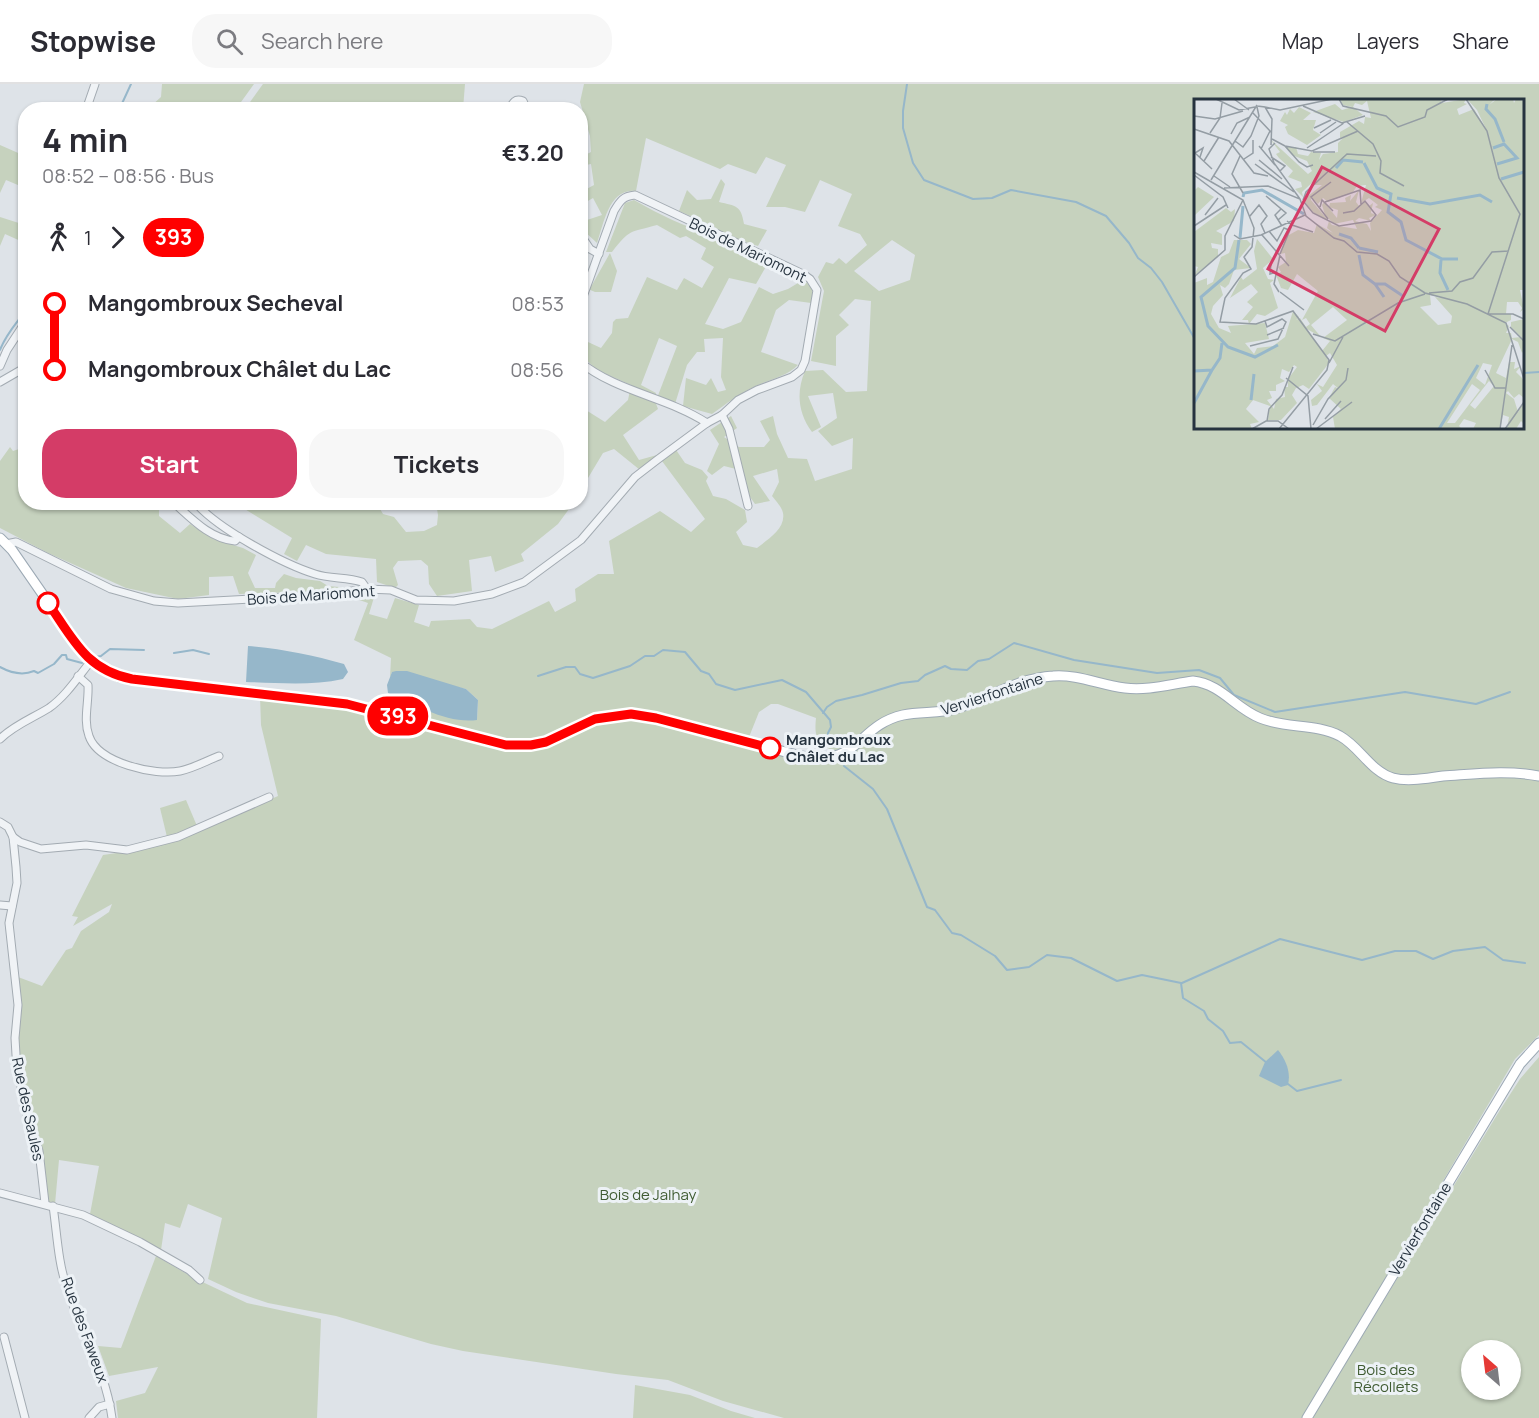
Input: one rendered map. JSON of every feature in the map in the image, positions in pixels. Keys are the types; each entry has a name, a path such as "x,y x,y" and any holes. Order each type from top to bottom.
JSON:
{"main road":[{"path":"3,541 88,657"},
{"name":"Vervierfontaine","path":"88,657 108,673 132,679 347,704 506,745 531,745 546,742 595,719 631,714 656,718 797,755 823,759 846,753 878,727 899,716 954,710 1027,680 1048,676 1067,676 1129,689 1193,681 1204,683 1222,692 1261,719 1282,725 1320,729 1341,737 1352,744 1376,769 1395,778 1414,779 1498,772 1539,776"},
{"name":"Vervierfontaine","path":"1307,1418 1520,1064 1539,1043"}],"street":[{"path":"89,102 95,84"},
{"name":"Bois de Mariomont","path":"3,541 16,542 111,589 154,601 178,603 322,595 367,589 391,590 416,600 454,601 492,594 524,582 581,540 635,477 707,423 722,415 738,400 792,377 801,370 805,362 817,297 814,284 803,274 635,195 626,195 614,211 588,284"},
{"path":"588,246 599,254"},
{"path":"0,366 18,333"},
{"path":"588,367 607,379 691,412 707,423"},
{"path":"0,382 18,372"},
{"path":"722,415 729,429 748,506"},
{"path":"183,510 210,532 229,540 236,541 239,537"},
{"path":"201,510 239,537 317,575 356,580 362,582 367,589"},
{"path":"0,739 6,733 51,707 65,694 88,657"},
{"path":"78,676 88,685 86,728 90,740 96,748 110,758 150,770 177,772 190,769 219,756"},
{"path":"0,822 8,827 13,837 20,842 41,849 93,845 127,850 178,837 269,797"},
{"name":"Rue des Saules","path":"13,837 17,883 9,933 18,1005 16,1054 24,1105 39,1151 45,1203"},
{"path":"0,905 12,906"},
{"path":"0,1193 45,1203 106,1225 189,1270 200,1280"},
{"name":"Rue des Faweux","path":"52,1206 65,1285 105,1382 112,1418"},
{"path":"4,1336 25,1418"},
{"path":"89,1418 99,1407 110,1404"}],"green space":[{"path":"162,84 254,84 241,102 156,102 161,97"},
{"path":"263,84 465,84 464,102 250,102"},
{"name":"Bois de Jalhay","path":"584,84 1539,84 1539,1035 1515,1059 1303,1418 784,1418 723,1401 668,1380 463,1351 336,1316 268,1303 236,1292 208,1279 222,1218 188,1204 180,1228 165,1223 161,1250 90,1214 99,1166 59,1160 55,1204 47,1202 19,1052 18,977 42,986 66,950 72,948 81,931 109,912 112,904 73,926 78,917 72,916 103,855 150,848 180,839 278,796 261,725 260,695 388,712 389,693 432,712 477,720 478,700 466,689 392,672 390,678 391,658 354,640 368,603 333,591 239,594 233,576 209,577 209,595 178,599 126,588 48,553 0,528 0,461 10,447 13,451 18,449 18,510 159,510 159,516 180,533 190,524 213,539 243,548 256,555 248,573 255,588 275,588 276,583 284,574 320,581 328,586 362,589 375,594 369,614 387,619 395,598 419,605 414,622 429,627 431,621 470,619 477,627 492,629 549,601 555,612 576,601 575,589 598,574 614,574 609,541 660,511 691,532 705,519 659,457 640,470 614,449 603,453 588,478 588,411 605,422 628,400 631,385 597,370 588,362 588,342 601,348 612,333 613,322 616,319 628,318 647,277 677,290 684,278 702,288 714,267 701,259 706,248 686,236 680,238 657,225 631,232 612,252 606,252 625,203 634,200 682,224 713,234 715,227 679,211 687,190 697,200 711,199 721,179 725,184 719,202 737,207 744,224 767,230 758,246 730,237 732,242 746,253 768,263 756,284 729,278 705,324 723,329 741,322 759,287 773,294 788,289 803,280 811,286 813,294 811,303 789,300 776,310 761,352 798,365 783,375 744,392 712,414 683,406 686,378 706,385 711,378 718,392 726,390 721,377 723,338 704,339 705,352 697,352 687,365 675,404 657,398 677,346 659,338 641,385 656,393 655,401 658,409 623,435 639,460 657,455 672,444 685,463 702,470 708,477 706,481 713,496 726,499 745,510 747,522 736,532 743,545 757,548 782,524 783,513 772,496 779,482 777,469 753,476 770,501 755,504 738,480 736,469 724,466 712,475 707,471 719,444 710,430 731,416 737,428 724,437 739,447 764,447 770,440 760,421 773,416 777,434 788,458 807,459 815,481 852,469 853,438 832,446 818,431 837,418 833,393 808,396 821,427 812,432 801,410 800,387 805,371 823,370 846,392 867,391 871,301 855,299 839,315 849,325 836,336 836,366 811,361 824,291 818,277 826,262 833,264 839,258 846,264 867,245 860,234 838,226 852,194 820,180 805,212 785,207 766,207 786,165 766,157 756,174 728,164 720,169 646,138 636,191 620,195 614,201 605,217 597,243 588,235 588,220 602,215 593,198 588,201 588,188 594,185 591,164 588,165 588,154 591,152 588,102 580,102","holes":["892,240 915,255 910,280 879,291 854,271","771,704 778,704 816,718 816,735 834,752 802,752 749,737 759,712"]},
{"path":"0,145 18,153 18,185 6,180 0,193"},
{"path":"0,217 18,223 18,240 5,234 0,246"},
{"path":"610,253 617,271 611,292 595,292 588,289 588,284 592,285"},
{"path":"246,510 381,510 383,514 394,517 406,532 424,531 437,525 437,510 568,510 558,524 521,554 524,561 495,572 491,556 469,560 472,591 437,596 429,584 428,566 421,560 398,561 393,568 398,585 395,588 377,582 376,559 326,554 306,545 297,561 284,554 292,538"},
{"path":"186,800 197,826 167,837 160,808"},
{"name":"Bois des Récollets","path":"1539,1057 1539,1418 1312,1418 1520,1079"},
{"path":"156,1256 194,1278 247,1303 321,1319 317,1418 118,1418 116,1401 145,1393 158,1367 109,1376 98,1346 121,1348"},
{"path":"635,1385 690,1395 755,1418 633,1418"}],"water":[{"path":"248,646 309,655 344,664 348,672 343,679 319,683 246,682"},
{"path":"407,671 466,689 478,700 477,720 443,716 388,693 387,685 392,672"},
{"path":"1278,1050 1289,1075 1288,1085 1281,1087 1259,1076 1265,1062"}],"waterway":[{"path":"123,102 131,84"},
{"path":"907,84 903,128 913,163 924,180 973,199 992,198 1011,190 1076,202 1106,216 1129,243 1138,258 1151,268 1162,282 1194,338"},
{"path":"0,350 18,321"},
{"path":"1524,373 1539,372"},
{"path":"823,713 836,701 901,683 918,681 925,675 945,666 951,669 967,670 978,661 989,659 1014,643 1074,660 1157,673 1199,670 1220,678 1234,695 1275,712 1405,692 1476,704 1510,692"},
{"path":"95,657 101,656 110,649 144,650"},
{"path":"174,653 193,650 209,654"},
{"path":"538,676 566,667 575,667 580,674 593,678 630,666 645,656 654,656 663,650 685,652 701,671 709,674 716,684 735,690 782,680 806,692 830,720 831,727 827,741 836,747"},
{"path":"0,667 17,673 34,671 38,673 54,664 62,655 66,655 67,659 82,663"},
{"path":"844,766 873,789 887,809 927,907 935,910 952,933 961,935 995,956 1007,970 1029,967 1047,955 1071,958 1117,981 1142,975 1181,983 1183,998 1204,1011 1208,1019 1223,1031 1230,1043 1241,1042 1267,1063"},
{"path":"1182,983 1280,939 1362,960 1395,951 1416,951 1433,959 1453,951 1485,947 1503,960 1525,963"},
{"path":"1288,1084 1297,1091 1341,1080"}],"bus line":[{"name":"393","path":"48,603 84,654 108,673 119,677 246,694 347,704 506,745 531,745 546,742 595,719 631,714 656,718 770,748"}],"place":[{"name":"Mangombroux Châlet du Lac","path":"770,748"}]}
